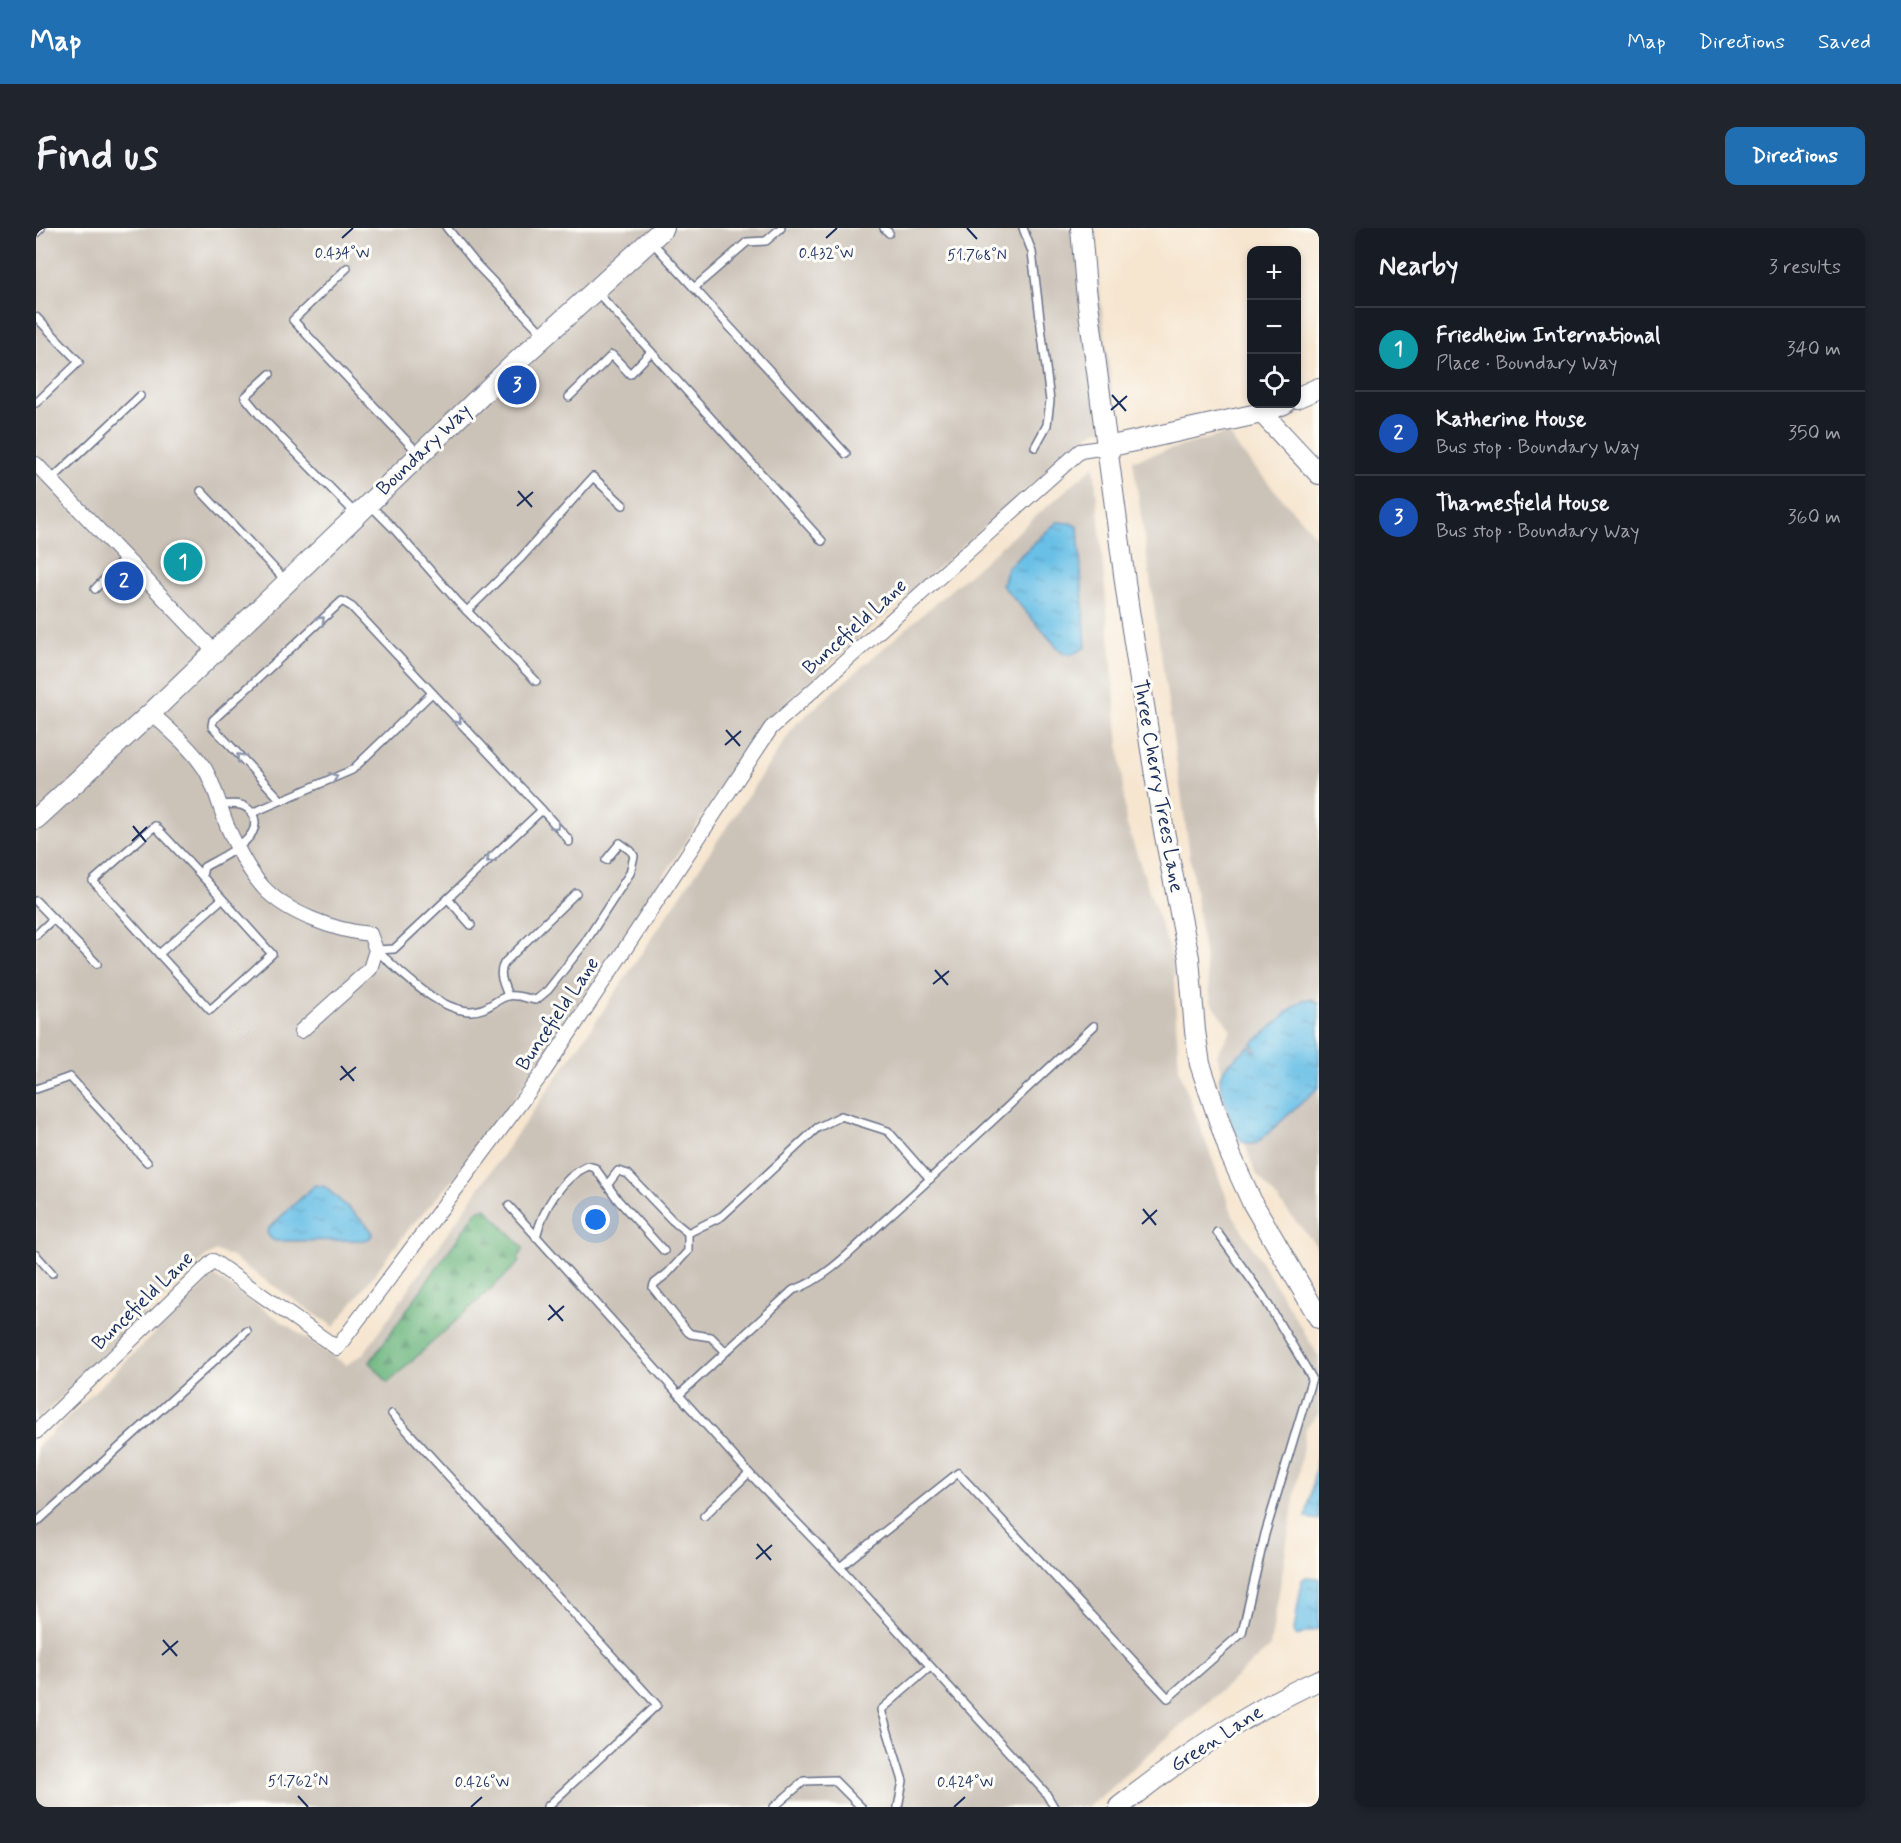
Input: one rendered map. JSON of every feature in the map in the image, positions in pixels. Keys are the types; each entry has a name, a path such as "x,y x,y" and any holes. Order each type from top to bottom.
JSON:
{"street":[{"name":"Three Cherry Trees Lane","path":"1081,228 1086,289 1130,616 1163,826 1189,958 1200,1064 1231,1156 1252,1202 1319,1318"},
{"name":"Boundary Way","path":"36,819 152,713 419,454 657,234"},
{"path":"1301,396 1319,388"},
{"path":"1107,447 1262,413 1274,408"},
{"path":"1262,413 1319,474"},
{"name":"Buncefield Lane","path":"36,1432 213,1261 337,1348 545,1070 771,728 1080,452 1107,447"},
{"path":"36,464 215,652"},
{"path":"152,713 182,742 204,768 237,848 263,888 287,906 312,918 353,932 370,934 376,950 370,969 301,1031"},
{"name":"Green Lane","path":"1119,1807 1205,1744 1257,1712 1319,1680"}],"lane":[{"path":"36,233 41,228"},
{"path":"447,228 477,265 545,336"},
{"path":"694,288 747,242 766,241 781,228"},
{"path":"1023,228 1032,252 1050,401 1047,425 1035,447"},
{"path":"657,234 694,288 846,454"},
{"path":"347,268 293,320 419,454"},
{"path":"595,290 822,541"},
{"path":"36,316 79,362 36,403"},
{"path":"569,397 612,355 630,374 651,352"},
{"path":"270,374 245,397 263,418 362,509 394,529 467,611 536,681"},
{"path":"51,480 140,396"},
{"path":"467,611 521,558 593,477 623,505"},
{"path":"201,491 287,582"},
{"path":"95,589 125,558"},
{"path":"280,800 212,724 213,720 342,601 352,607 542,810 569,842"},
{"path":"252,813 352,770 432,693"},
{"path":"202,876 204,867 237,848 253,834 256,823 252,813 245,806 220,805"},
{"path":"376,950 394,949 542,810"},
{"path":"155,826 202,876 272,954 210,1010 93,881 155,826"},
{"path":"376,950 404,975 447,1005 470,1011 488,1008 508,996 536,1000 541,997 584,944 630,873 634,856 620,843 606,860"},
{"path":"508,996 500,975 501,967 576,893"},
{"path":"159,954 222,899"},
{"path":"448,899 471,925"},
{"path":"36,901 97,964"},
{"path":"36,935 53,919"},
{"path":"679,1395 794,1290 808,1285 836,1264 1094,1026"},
{"path":"36,1089 70,1077 147,1162"},
{"path":"688,1233 722,1216 817,1128 841,1116 888,1131 930,1179"},
{"path":"536,1237 549,1203 581,1169 588,1166 595,1168 618,1200 664,1251"},
{"path":"608,1184 618,1171 628,1173 672,1220 688,1233"},
{"path":"508,1206 749,1473 840,1567 1045,1792 1054,1807"},
{"path":"840,1567 958,1473 1168,1698 1242,1633 1265,1534 1312,1378 1263,1296 1217,1232"},
{"path":"688,1233 688,1251 668,1274 654,1284 653,1288 688,1332 711,1337 725,1351"},
{"path":"36,1255 52,1273"},
{"path":"36,1523 247,1332"},
{"path":"392,1414 657,1705 547,1807"},
{"path":"704,1516 749,1473"},
{"path":"898,1807 903,1781 881,1710 930,1667"},
{"path":"774,1807 804,1781 834,1780 861,1807"}],"shaded area":[{"path":"36,228 1092,228 1116,424 1095,431 1082,440 762,724 605,967 476,1154 411,1226 334,1327 230,1256 216,1251 207,1256 169,1291 36,1422"},
{"path":"1228,433 1241,452 1319,540 1319,1249 1254,1171 1217,1054 1231,1030 1211,1001 1133,460"},
{"path":"1094,466 1126,822 1173,961 1179,1070 1233,1215 1319,1357 1319,1414 1306,1427 1270,1647 1087,1807 36,1807 36,1448 214,1276 346,1365 364,1353 594,1024 796,724"}],"green space":[{"path":"486,1208 523,1248 518,1259 520,1262 388,1383 370,1362 477,1211"}],"water":[{"path":"1057,522 1070,523 1078,527 1086,647 1072,654 1059,649 1002,585 1007,568"},
{"path":"1311,999 1319,1003 1319,1087 1257,1143 1246,1143 1237,1135 1221,1089 1220,1077 1228,1065 1249,1046 1255,1052 1257,1050 1252,1044 1296,1005 1303,1000"},
{"path":"315,1185 325,1187 367,1225 373,1233 370,1238 365,1240 275,1241 271,1239 267,1233 269,1228"},
{"path":"1319,1450 1319,1520 1306,1518"},
{"path":"1306,1577 1319,1578 1319,1629 1296,1636 1294,1631 1302,1580"}],"place":[{"name":"Thamesfield House","path":"517,385"},
{"name":"Friedheim International","path":"183,562"},
{"name":"Katherine House","path":"124,581"}]}
